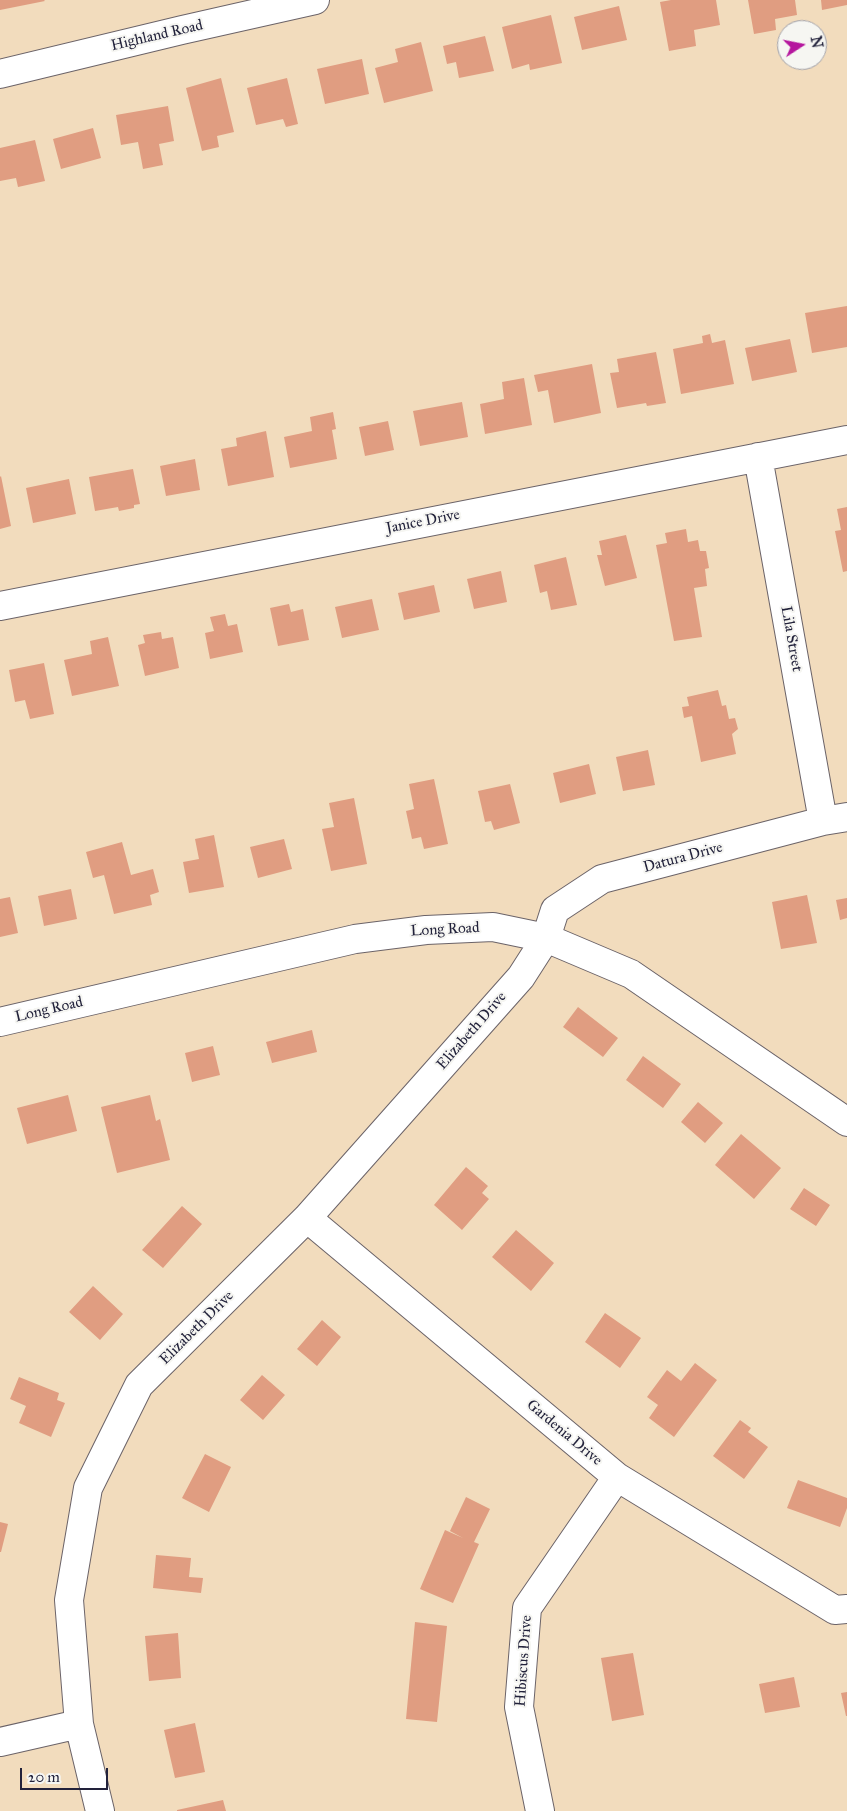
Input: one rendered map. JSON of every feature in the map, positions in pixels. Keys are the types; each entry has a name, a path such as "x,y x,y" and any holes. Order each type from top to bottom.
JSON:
{"street":[{"name":"Highland Road","path":"0,74 315,0"},
{"name":"Janice Drive","path":"0,606 847,440"},
{"name":"Lila Street","path":"758,456 835,819"},
{"name":"Datura Drive","path":"546,938 555,910 602,879 835,819"},
{"name":"Long Road","path":"0,1022 355,939 426,930 493,927 546,938 631,974 847,1122"},
{"name":"Elizabeth Drive","path":"100,1811 79,1724 69,1600 88,1488 139,1385 307,1218 521,976 546,938"},
{"name":"Gardenia Drive","path":"307,1218 617,1478 835,1610 847,1609"},
{"name":"Hibiscus Drive","path":"540,1811 519,1707 527,1608 617,1478"},
{"path":"0,1742 79,1724"}],"building":[{"path":"0,0 44,0 45,1 0,10"},
{"path":"671,0 716,0 720,25 694,30 696,46 669,51 660,2"},
{"path":"748,0 795,0 797,15 775,19 776,30 754,34"},
{"path":"821,0 847,0 847,5 822,10"},
{"path":"619,6 627,40 582,50 574,17"},
{"path":"551,15 562,63 530,70 529,64 512,69 502,27"},
{"path":"485,36 494,71 459,78 456,62 447,64 443,46"},
{"path":"421,42 433,91 384,103 375,68 398,62 395,49"},
{"path":"362,59 369,94 325,104 317,69"},
{"path":"221,78 234,132 217,136 219,147 202,151 186,88"},
{"path":"287,78 298,124 286,127 283,119 256,125 247,88"},
{"path":"168,106 174,141 159,144 163,165 143,169 138,142 121,145 116,115"},
{"path":"93,128 101,158 61,169 53,139"},
{"path":"35,140 45,181 18,187 16,178 0,181 0,148"},
{"path":"847,306 847,347 812,353 805,313"},
{"path":"710,334 712,343 725,340 734,384 681,394 673,349 703,343 702,336"},
{"path":"790,339 797,372 752,381 745,348"},
{"path":"656,352 666,403 647,406 646,403 617,408 610,373 619,372 617,359"},
{"path":"592,364 601,413 554,423 548,390 538,392 534,375"},
{"path":"524,378 532,425 485,434 480,404 504,399 502,382"},
{"path":"462,402 468,437 420,446 413,411"},
{"path":"333,412 336,429 332,430 337,459 290,468 284,437 312,431 310,417"},
{"path":"388,421 394,450 365,456 359,427"},
{"path":"266,431 274,477 228,486 221,449 237,446 236,438"},
{"path":"195,459 200,490 166,496 160,466"},
{"path":"133,469 140,504 134,505 134,508 119,511 118,507 95,511 89,477"},
{"path":"0,477 11,526 0,529"},
{"path":"69,479 76,514 33,523 26,488"},
{"path":"847,507 847,571 843,572 835,531 841,530 837,509"},
{"path":"686,529 688,542 698,540 700,551 706,551 709,568 705,569 707,586 694,588 702,637 674,641 656,545 667,543 665,533"},
{"path":"626,535 637,578 605,586 597,555 602,555 599,541"},
{"path":"566,557 577,605 551,610 547,591 540,593 534,565"},
{"path":"501,571 507,602 474,609 467,579"},
{"path":"434,585 440,612 404,620 398,593"},
{"path":"372,599 379,630 342,638 335,607"},
{"path":"289,604 291,612 303,609 309,640 278,646 270,608"},
{"path":"225,614 228,626 237,624 243,652 210,659 205,633 214,631 210,617"},
{"path":"161,632 162,639 173,637 179,668 145,676 138,645 145,643 143,635"},
{"path":"108,637 119,686 72,696 64,660 92,654 90,641"},
{"path":"44,663 54,714 30,719 25,700 15,702 9,670"},
{"path":"718,690 722,706 726,705 729,719 735,718 738,729 732,734 736,754 701,762 692,716 684,718 682,707 689,706 687,697"},
{"path":"648,750 655,785 623,791 616,757"},
{"path":"589,764 596,794 560,803 553,773"},
{"path":"434,779 448,844 424,849 421,837 412,839 406,811 414,809 409,784"},
{"path":"510,784 520,823 494,830 491,821 485,822 478,791"},
{"path":"354,798 367,864 331,871 322,829 334,827 329,803"},
{"path":"214,835 224,887 189,893 183,862 199,859 195,839"},
{"path":"284,839 292,869 258,878 250,847"},
{"path":"122,842 131,875 153,869 159,892 150,895 152,905 114,914 104,875 93,878 86,852"},
{"path":"71,889 77,919 44,926 38,896"},
{"path":"807,895 817,943 781,949 772,902"},
{"path":"10,897 18,933 0,937 0,899"},
{"path":"847,898 847,918 840,920 836,900"},
{"path":"578,1007 618,1038 603,1057 563,1027"},
{"path":"312,1030 317,1052 272,1063 266,1042"},
{"path":"213,1046 220,1075 192,1082 185,1053"},
{"path":"643,1056 681,1084 663,1108 626,1080"},
{"path":"68,1095 77,1131 27,1144 17,1108"},
{"path":"150,1095 156,1121 160,1119 170,1160 117,1173 101,1107"},
{"path":"698,1102 723,1123 705,1143 681,1122"},
{"path":"741,1134 781,1168 754,1199 715,1165"},
{"path":"466,1167 488,1186 482,1193 489,1199 462,1230 434,1205"},
{"path":"804,1188 830,1205 816,1226 790,1209"},
{"path":"182,1206 202,1224 163,1268 142,1250"},
{"path":"516,1230 554,1263 531,1291 492,1257"},
{"path":"93,1286 123,1314 100,1340 69,1312"},
{"path":"605,1313 641,1338 620,1368 585,1342"},
{"path":"322,1320 341,1337 317,1366 297,1349"},
{"path":"695,1363 717,1380 674,1437 649,1418 658,1405 647,1397 667,1370 681,1381"},
{"path":"262,1375 285,1395 263,1420 240,1400"},
{"path":"19,1377 59,1393 57,1400 65,1403 51,1437 19,1423 26,1406 10,1399"},
{"path":"740,1420 751,1428 748,1432 768,1447 744,1479 713,1456"},
{"path":"205,1454 231,1467 209,1512 182,1498"},
{"path":"798,1480 847,1498 847,1508 840,1527 787,1508"},
{"path":"466,1497 490,1509 474,1542 479,1544 453,1603 420,1589 445,1530 463,1538 450,1531"},
{"path":"0,1522 8,1524 1,1552 0,1552"},
{"path":"156,1555 191,1558 189,1577 203,1578 201,1593 153,1588"},
{"path":"415,1622 447,1626 437,1722 406,1719"},
{"path":"178,1633 181,1678 149,1681 145,1636"},
{"path":"633,1653 644,1715 612,1721 601,1658"},
{"path":"794,1677 800,1707 765,1713 759,1684"},
{"path":"847,1692 847,1716 846,1716 841,1693"},
{"path":"195,1723 205,1772 175,1778 164,1730"},
{"path":"223,1800 226,1811 177,1811 177,1810"}]}
